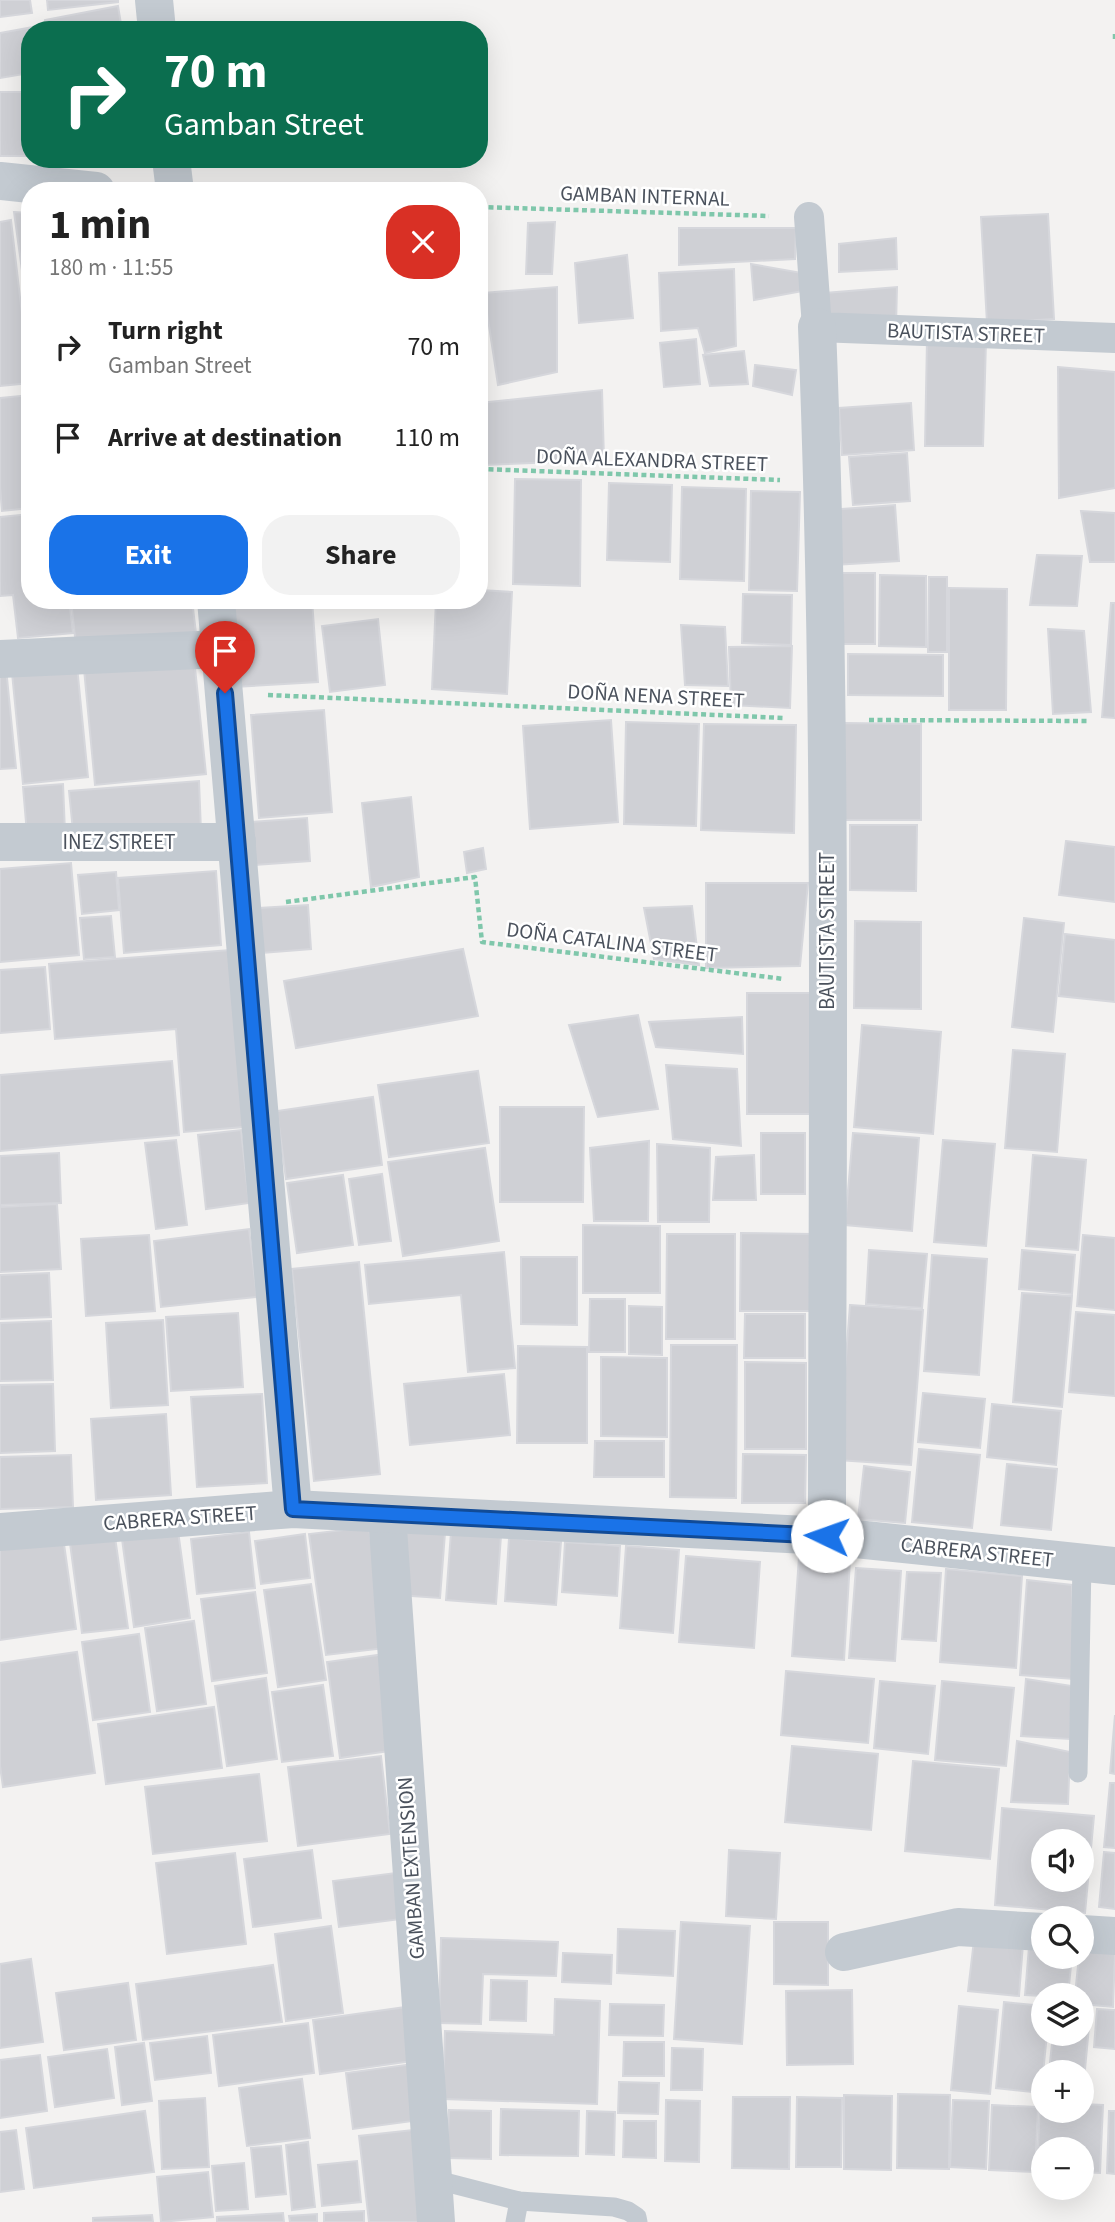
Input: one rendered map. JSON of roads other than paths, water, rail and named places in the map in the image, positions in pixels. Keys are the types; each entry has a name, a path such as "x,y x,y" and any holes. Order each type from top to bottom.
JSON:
{"street":[{"path":"154,0 156,21"},
{"path":"0,181 21,183"},
{"name":"BAUTISTA STREET","path":"809,217 817,327 823,482 828,720 827,1536"},
{"name":"BAUTISTA STREET","path":"817,327 1115,338"},
{"path":"217,609 293,1509"},
{"path":"0,659 221,649"},
{"name":"INEZ STREET","path":"0,842 237,842"},
{"name":"CABRERA STREET","path":"0,1532 293,1509 827,1536 1099,1564"},
{"name":"GAMBAN EXTENSION","path":"387,1514 436,2222"},
{"path":"844,1952 958,1927 1031,1931"},
{"path":"1094,1935 1115,1936"}],"lane":[{"path":"1078,1773 1099,1564"},
{"path":"433,2179 519,2200 614,2207 628,2211 637,2217 638,2222"},
{"path":"515,2222 519,2200"}]}
